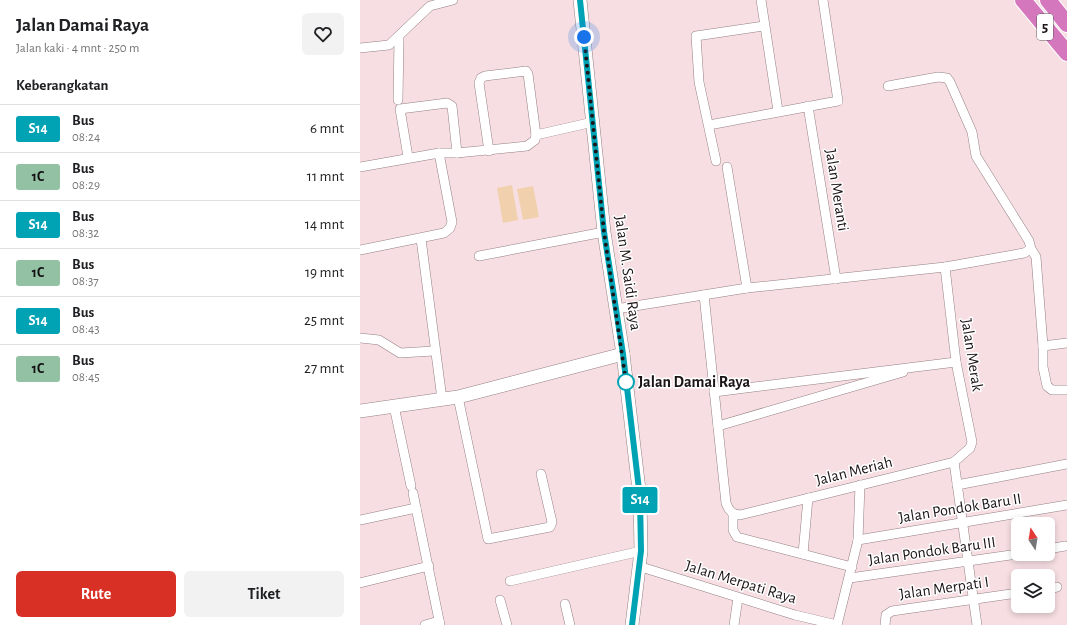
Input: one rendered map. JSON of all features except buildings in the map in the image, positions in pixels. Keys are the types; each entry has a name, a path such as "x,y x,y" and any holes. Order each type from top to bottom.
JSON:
{"highway":[{"name":"5","path":"1024,0 1067,53"},
{"name":"5","path":"1048,0 1067,24"}],"street":[{"path":"360,48 384,46 399,38 430,3 453,0"},
{"name":"Jalan M. Saidi Raya","path":"580,0 604,232 623,354 637,470 641,551 632,625"},
{"path":"760,0 778,112"},
{"path":"709,125 838,101 823,0"},
{"path":"716,161 699,82 696,36 764,26"},
{"path":"398,100 399,38"},
{"path":"360,167 408,157 439,153 457,153 489,150 527,146 534,140 536,135 528,74 526,71 485,76 481,78 479,83 489,150"},
{"path":"888,86 938,78 947,78 972,132 976,156 1026,235 1031,249 1036,257 1044,373 1047,386 1052,390 1067,390"},
{"path":"408,157 400,109 450,104 457,153"},
{"name":"Jalan Meranti","path":"808,106 836,279"},
{"path":"536,135 593,122"},
{"path":"360,250 421,239 444,233 450,228 452,222 439,153"},
{"path":"727,168 747,288"},
{"path":"479,256 604,232"},
{"path":"421,239 434,351 442,400"},
{"path":"616,309 747,288 945,267 1024,253 1031,249"},
{"name":"Jalan Merak","path":"945,267 956,362 972,442 970,448"},
{"path":"704,295 726,504 729,510 737,515 733,530 737,537 852,567"},
{"path":"360,338 379,340 400,354 434,351"},
{"path":"1043,346 1067,343"},
{"path":"360,411 458,397 623,354"},
{"path":"714,392 956,362"},
{"path":"718,426 890,376 914,367"},
{"path":"458,397 488,539 550,528 552,522 541,474"},
{"path":"394,406 440,623 425,625"},
{"name":"Jalan Meriah","path":"737,515 954,462 970,448"},
{"path":"954,462 977,625"},
{"path":"957,485 1067,464"},
{"path":"837,625 850,578 858,540 860,485"},
{"path":"804,554 808,498"},
{"name":"Jalan Pondok Baru II","path":"858,540 1067,505"},
{"path":"360,520 416,508"},
{"path":"1055,548 1065,546"},
{"path":"510,581 641,551"},
{"name":"Jalan Pondok Baru III","path":"850,578 1011,555"},
{"path":"360,583 429,566"},
{"name":"Jalan Merpati Raya","path":"638,566 738,598 837,625"},
{"name":"Jalan Merpati I","path":"885,625 886,615 892,611 1011,594"},
{"path":"734,625 738,598"},
{"path":"500,600 507,625"},
{"path":"565,604 570,625"}],"shaded area":[{"path":"512,185 518,220 503,223 497,188"},
{"path":"533,186 539,217 523,220 517,189"}],"bus line":[{"name":"S14","path":"580,0 604,232 623,354 640,498 641,551 632,625"}],"place":[{"name":"Jalan Damai Raya","path":"626,382"}],"route":[{"path":"584,37 604,232 626,382"}]}
